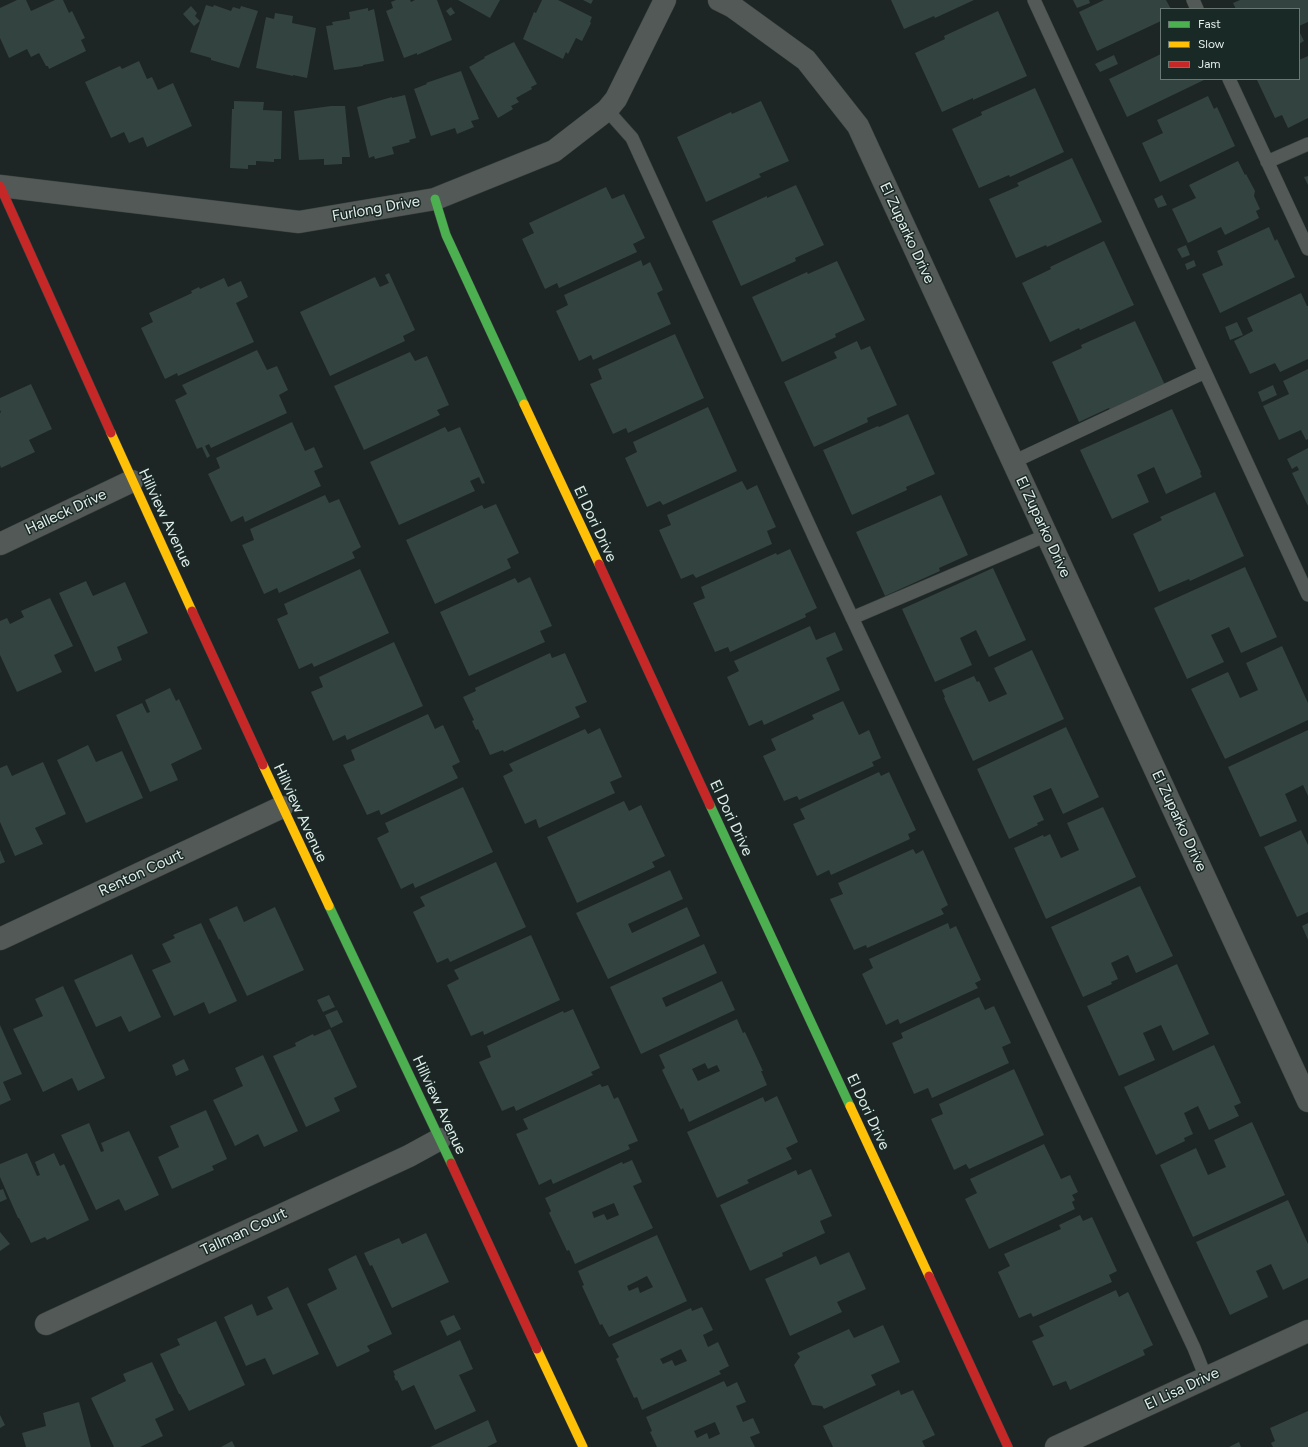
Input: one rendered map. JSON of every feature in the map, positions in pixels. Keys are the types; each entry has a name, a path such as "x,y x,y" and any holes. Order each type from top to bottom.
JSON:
{"street":[{"name":"Furlong Drive","path":"0,186 299,222 434,199 554,151 607,110 616,99 665,0"},
{"name":"El Zuparko Drive","path":"719,0 733,7 806,60 858,126 1308,1101"},
{"name":"Hillview Avenue","path":"0,186 132,481 282,808 440,1139 583,1447"},
{"name":"El Dori Drive","path":"434,199 446,235 1008,1447"},
{"name":"Halleck Drive","path":"0,544 132,481"},
{"name":"Renton Court","path":"0,939 282,808"},
{"name":"Tallman Court","path":"46,1324 409,1156 440,1139"},
{"name":"El Lisa Drive","path":"1056,1447 1308,1332"}],"lane":[{"path":"1034,0 1308,595"},
{"path":"1229,80 1308,249"},
{"path":"607,110 632,138 852,618 1194,1348 1206,1378"},
{"path":"1267,162 1308,144"},
{"path":"1013,462 1204,372"},
{"path":"852,618 1047,535"}],"building":[{"path":"17,0 26,0 31,11 55,0 63,0 69,13 72,11 85,38 81,40 86,51 49,69 39,53 31,57 27,49 9,58 0,38 0,8"},
{"path":"396,0 410,0 411,2 415,0 437,0 452,40 417,55 417,53 404,58 386,11 393,8 391,2"},
{"path":"458,0 500,0 490,18"},
{"path":"542,0 558,0 592,17 591,23 582,41 576,38 568,54 566,52 563,59 523,39 534,12 536,13"},
{"path":"583,0 593,0 591,4"},
{"path":"891,0 974,0 935,18 934,16 904,29"},
{"path":"1073,0 1089,0 1090,3 1077,8"},
{"path":"1104,0 1166,0 1170,8 1160,8 1160,21 1097,51 1079,12"},
{"path":"1240,0 1308,0 1308,22 1300,26 1300,8 1236,8 1233,3"},
{"path":"206,5 213,7 214,5 231,11 233,7 240,9 241,6 258,11 239,68 190,52"},
{"path":"191,6 197,13 195,16 200,21 194,26 183,14"},
{"path":"451,7 455,13 450,16 446,11"},
{"path":"368,8 368,11 374,9 384,61 363,66 334,70 326,26 333,25 332,22 350,19 349,12"},
{"path":"998,11 1027,76 942,112 915,53 945,39 944,36"},
{"path":"275,13 293,16 292,23 316,28 307,78 256,68 266,17 274,19"},
{"path":"1300,33 1304,41 1300,43"},
{"path":"514,42 537,84 531,87 532,89 516,98 519,102 511,106 513,109 498,118 469,67 485,58 484,57"},
{"path":"1160,54 1160,80 1204,80 1127,117 1109,79"},
{"path":"1114,55 1118,64 1100,72 1095,64"},
{"path":"1308,56 1308,118 1288,128 1282,115 1275,118 1257,80 1300,80 1300,60"},
{"path":"139,61 147,79 152,77 158,90 173,83 192,126 147,147 143,137 129,143 124,132 111,138 85,82 120,66 122,69"},
{"path":"461,71 479,119 471,121 474,127 457,134 455,128 431,136 414,89 427,84 426,83"},
{"path":"1035,88 1064,152 1010,177 1009,175 979,188 952,129 982,115 981,112"},
{"path":"405,95 416,138 409,140 410,142 392,147 394,154 375,159 374,156 369,158 357,107 392,97"},
{"path":"1208,96 1214,109 1217,107 1235,146 1160,182 1142,143 1163,133 1157,120"},
{"path":"234,101 264,102 263,110 282,111 281,159 274,159 274,162 256,161 256,165 248,165 248,169 230,168 232,109 234,109"},
{"path":"761,101 789,161 759,174 761,177 706,202 677,137 731,112 732,114"},
{"path":"331,106 345,106 350,157 342,157 342,164 324,165 324,159 299,160 294,111"},
{"path":"1072,158 1102,222 1047,247 1046,245 1016,258 989,199 1019,186 1017,183"},
{"path":"1238,161 1255,191 1254,196 1260,209 1256,211 1259,218 1225,235 1221,227 1188,243 1172,209 1196,198 1189,185"},
{"path":"1308,176 1308,185 1304,177"},
{"path":"796,185 824,245 795,258 796,261 741,286 712,221 767,196 767,198"},
{"path":"606,187 612,199 624,194 645,238 633,244 637,252 559,288 557,283 545,289 522,239 534,233 529,223"},
{"path":"1162,195 1167,205 1158,208 1154,199"},
{"path":"1269,227 1275,241 1277,239 1295,277 1220,313 1202,274 1223,265 1217,251"},
{"path":"1104,241 1134,305 1050,342 1022,283 1051,269 1050,267"},
{"path":"1186,245 1190,255 1182,258 1177,249"},
{"path":"641,260 643,266 650,262 663,290 657,293 671,324 593,360 591,355 579,361 556,311 568,305 564,295"},
{"path":"1194,260 1196,266 1187,270 1185,264"},
{"path":"837,261 865,320 835,334 836,337 782,362 752,297 807,272 808,274"},
{"path":"389,273 415,330 403,336 405,341 330,376 300,312 375,277 380,287 389,283 385,275"},
{"path":"224,278 228,287 241,281 248,297 236,303 254,342 178,376 177,373 165,379 141,328 153,322 149,313 192,293 191,291 199,287 200,289"},
{"path":"1301,293 1308,306 1308,359 1280,372 1275,363 1250,374 1234,341 1253,331 1247,318"},
{"path":"1135,321 1165,385 1110,410 1109,408 1079,422 1052,362 1082,348 1081,345"},
{"path":"1237,322 1243,335 1230,340 1225,327"},
{"path":"675,334 704,398 628,433 626,428 613,434 590,384 602,379 598,369"},
{"path":"857,341 861,350 870,346 897,405 867,418 868,422 814,447 784,382 837,358 834,352"},
{"path":"257,350 267,370 277,366 288,390 279,395 287,413 211,448 209,444 205,446 210,456 207,458 202,447 197,449 175,400 187,394 182,385"},
{"path":"410,352 415,361 427,356 449,405 437,410 440,415 364,450 334,386"},
{"path":"1308,369 1308,439 1306,440 1301,430 1279,440 1263,406 1289,394 1283,381"},
{"path":"31,384 52,429 29,440 35,452 1,468 0,398"},
{"path":"1273,385 1277,395 1262,402 1258,392"},
{"path":"708,407 737,471 663,505 660,501 647,507 625,458 637,452 633,442"},
{"path":"1172,409 1202,477 1166,494 1154,467 1137,475 1149,502 1112,519 1080,450"},
{"path":"908,414 935,474 906,487 907,490 852,515 823,450"},
{"path":"292,422 305,451 314,447 323,467 314,471 321,486 245,522 243,516 231,522 208,474 220,468 216,458"},
{"path":"445,427 448,432 460,427 485,483 482,484 479,477 470,481 475,491 399,525 370,462"},
{"path":"1308,448 1308,506 1292,473 1299,470 1297,466 1292,469 1287,459"},
{"path":"742,481 747,490 757,485 776,527 767,531 772,544 696,578 693,574 681,579 659,530 671,525 667,515"},
{"path":"1215,492 1244,556 1190,581 1189,579 1159,592 1133,534 1162,520 1160,517"},
{"path":"325,495 329,503 339,499 361,547 352,552 355,558 279,593 277,588 264,594 242,545 254,540 250,529"},
{"path":"941,495 968,555 939,568 940,571 885,596 856,532"},
{"path":"496,504 519,553 507,559 511,568 435,604 406,540 482,505 484,509"},
{"path":"790,549 817,608 805,614 806,617 730,652 728,647 715,652 693,603 705,598 701,587 776,553 777,555"},
{"path":"1245,567 1277,637 1241,653 1229,627 1211,635 1224,662 1187,679 1154,608"},
{"path":"993,568 1026,640 989,657 976,630 960,638 972,665 935,682 902,609"},
{"path":"360,569 389,633 314,667 312,663 299,669 277,619 288,614 284,604"},
{"path":"530,577 552,626 540,631 545,642 469,676 440,612 515,578 518,583"},
{"path":"86,581 93,596 125,582 148,633 117,647 122,660 95,672 59,593"},
{"path":"50,598 73,646 54,655 62,672 17,692 0,655 0,621 7,618 10,624 24,617 21,611"},
{"path":"810,626 816,640 835,632 843,650 826,658 840,690 764,725 762,720 749,726 727,677 739,671 734,661"},
{"path":"394,642 423,706 347,740 345,735 333,741 311,692 323,687 319,677"},
{"path":"1282,646 1308,703 1308,720 1225,759 1191,689 1228,672 1240,698 1258,690 1246,663"},
{"path":"1032,650 1064,719 973,761 944,698 945,697 942,690 974,676 977,682 979,681 989,702 1007,694 994,668"},
{"path":"550,653 552,658 565,653 587,702 575,707 580,717 504,752 503,750 490,755 478,729 476,730 472,721 474,720 463,697 476,691 475,688"},
{"path":"170,688 176,701 179,699 202,749 171,764 178,780 150,792 116,715 142,703 147,713 150,712 145,700"},
{"path":"843,701 859,735 869,730 881,758 872,762 874,766 799,800 797,796 784,801 763,756 776,750 771,739 814,719 812,715"},
{"path":"428,714 435,729 443,725 460,762 452,766 458,778 381,815 379,810 367,815 343,765 355,760 351,750"},
{"path":"1066,727 1099,797 1063,814 1051,788 1033,796 1044,820 1037,823 1038,825 1009,839 977,769"},
{"path":"600,728 622,777 610,782 615,793 539,828 536,819 525,824 503,776 513,771 509,764 585,729 588,734"},
{"path":"1308,730 1308,796 1303,785 1285,794 1297,821 1260,837 1228,767"},
{"path":"88,745 96,762 122,751 143,798 86,823 57,760"},
{"path":"43,762 66,814 35,828 43,844 15,856 0,822 0,768 7,765 12,776"},
{"path":"879,772 881,776 889,772 916,830 908,834 910,839 831,875 829,870 817,876 793,824 805,819 800,809"},
{"path":"463,787 493,852 415,888 413,883 401,889 377,838 389,832 385,823"},
{"path":"624,801 629,811 641,805 665,856 652,862 655,867 577,903 547,837"},
{"path":"1103,807 1136,877 1046,919 1014,848 1043,835 1044,837 1050,834 1061,858 1079,850 1067,823"},
{"path":"1301,830 1308,845 1308,912 1297,917 1264,847"},
{"path":"913,849 916,854 923,850 948,905 941,909 944,914 867,948 866,945 854,950 830,899 843,894 838,883"},
{"path":"0,850 5,862 0,864"},
{"path":"496,862 526,927 450,962 448,958 437,963 413,912 425,906 420,897"},
{"path":"670,870 683,899 628,924 632,933 687,907 700,936 608,979 576,913"},
{"path":"1140,886 1173,956 1136,973 1128,955 1111,963 1118,979 1111,982 1112,984 1083,997 1051,927"},
{"path":"237,906 244,922 275,907 304,970 247,996 209,919"},
{"path":"201,923 237,1001 209,1014 204,1002 174,1016 152,970 171,962 162,944 175,938 173,935"},
{"path":"948,923 950,929 956,926 981,980 975,983 978,988 900,1024 898,1019 886,1025 862,974 873,968 869,959"},
{"path":"1308,923 1308,940 1302,926"},
{"path":"531,935 560,1000 484,1035 483,1031 471,1036 447,985 459,979 454,970"},
{"path":"704,944 717,973 662,998 666,1007 722,981 735,1010 641,1054 610,987"},
{"path":"132,954 161,1017 129,1032 121,1016 96,1027 74,980"},
{"path":"1177,964 1209,1034 1173,1051 1161,1025 1143,1033 1155,1060 1119,1076 1087,1006"},
{"path":"63,986 105,1078 78,1091 72,1078 43,1092 13,1029 43,1016 35,999"},
{"path":"329,995 335,1007 323,1012 317,1000"},
{"path":"979,997 985,1010 994,1006 1011,1043 1002,1047 1009,1063 932,1098 928,1088 914,1094 892,1043 903,1038 901,1033"},
{"path":"573,1009 600,1068 591,1072 593,1075 516,1111 514,1106 502,1111 479,1062 491,1057 487,1046 563,1011 564,1013"},
{"path":"337,1010 343,1022 331,1028 325,1015"},
{"path":"737,1019 743,1033 745,1032 763,1071 761,1071 767,1085 689,1122 683,1108 681,1110 662,1070 665,1068 659,1055","holes":["705,1063 708,1069 717,1065 720,1071 698,1081 692,1069"]},
{"path":"0,1025 22,1074 3,1082 11,1100 0,1105"},
{"path":"330,1029 357,1087 334,1098 340,1111 306,1127 273,1056 296,1046 295,1043 313,1034 314,1036"},
{"path":"1214,1045 1241,1103 1234,1106 1239,1116 1209,1130 1198,1106 1184,1113 1193,1134 1184,1138 1185,1141 1156,1155 1124,1087"},
{"path":"263,1055 298,1131 264,1147 258,1134 235,1146 213,1100 243,1086 235,1068"},
{"path":"184,1059 189,1070 176,1076 172,1065"},
{"path":"1014,1069 1044,1135 969,1169 966,1164 954,1170 931,1119 943,1114 939,1104"},
{"path":"600,1084 602,1087 608,1085 614,1099 618,1097 638,1141 628,1145 630,1149 553,1184 551,1179 539,1185 516,1134 528,1129 523,1119"},
{"path":"777,1096 798,1142 786,1148 792,1159 747,1180 749,1183 717,1198 687,1132 763,1097 765,1102"},
{"path":"206,1110 227,1159 212,1166 214,1170 172,1189 158,1157 179,1147 170,1126"},
{"path":"1252,1122 1285,1195 1193,1237 1160,1165 1196,1148 1208,1175 1226,1167 1214,1140"},
{"path":"89,1123 101,1152 104,1151 101,1143 129,1131 159,1195 125,1211 119,1199 96,1210 61,1135"},
{"path":"1044,1144 1061,1179 1070,1175 1078,1192 1072,1195 1075,1200 1072,1202 1075,1209 989,1249 965,1199 977,1193 970,1179"},
{"path":"27,1153 37,1176 40,1175 35,1162 54,1153 60,1166 64,1164 89,1220 47,1240 45,1237 31,1243 0,1177 0,1164"},
{"path":"632,1160 642,1182 633,1186 653,1228 575,1264 569,1250 567,1251 549,1213 551,1211 545,1198 622,1162 623,1164","holes":["614,1203 619,1215 607,1220 604,1214 594,1218 592,1212"]},
{"path":"811,1169 832,1216 820,1221 825,1233 782,1253 783,1256 750,1271 720,1205 796,1170 798,1175"},
{"path":"3,1189 7,1199 0,1202 0,1190"},
{"path":"1288,1200 1308,1244 1308,1278 1283,1290 1271,1264 1256,1271 1268,1297 1230,1315 1196,1242"},
{"path":"1080,1215 1083,1221 1092,1217 1117,1271 1109,1275 1112,1282 1033,1317 1031,1313 1019,1318 998,1272 1010,1266 1004,1254 1061,1229 1059,1225"},
{"path":"0,1232 10,1244 0,1251"},
{"path":"426,1233 449,1282 392,1308 372,1265 370,1266 364,1253 399,1238 402,1244"},
{"path":"657,1235 687,1301 609,1337 602,1324 600,1325 582,1286 584,1285 578,1271","holes":["647,1276 653,1287 640,1293 638,1287 629,1291 627,1286"]},
{"path":"849,1252 866,1289 837,1302 842,1312 790,1336 765,1279 816,1256 820,1265"},
{"path":"356,1255 392,1334 367,1346 370,1351 337,1367 307,1304 337,1289 328,1269"},
{"path":"288,1287 319,1354 273,1375 265,1358 246,1366 224,1317 252,1304 257,1316 273,1309 267,1297"},
{"path":"1116,1290 1119,1297 1128,1292 1153,1345 1143,1350 1145,1355 1070,1390 1066,1381 1053,1386 1032,1341 1044,1336 1039,1326"},
{"path":"702,1307 713,1330 703,1335 708,1347 718,1342 729,1366 719,1371 721,1374 642,1410 637,1397 634,1398 616,1359 619,1357 612,1344 691,1308 692,1311","holes":["681,1349 687,1361 675,1366 672,1360 663,1364 660,1359"]},
{"path":"454,1315 461,1329 447,1336 440,1321"},
{"path":"216,1321 245,1385 189,1411 179,1394 160,1354 180,1345 177,1339"},
{"path":"883,1325 900,1362 871,1375 876,1385 824,1409 822,1406 812,1405 794,1365 800,1357 797,1353 849,1329 854,1338"},
{"path":"460,1340 473,1369 459,1375 476,1411 435,1430 414,1385 402,1391 397,1380 396,1381 393,1371"},
{"path":"152,1362 174,1410 155,1419 163,1436 140,1447 114,1447 91,1398 126,1381 123,1374"},
{"path":"724,1381 727,1387 737,1382 746,1402 736,1406 743,1422 753,1418 760,1433 750,1437 755,1447 657,1447 650,1432 652,1431 646,1417","holes":["715,1422 720,1434 709,1439 707,1433 697,1438 694,1431"]},
{"path":"899,1390 901,1395 913,1390 935,1435 922,1441 925,1447 833,1447 823,1426"},
{"path":"79,1402 91,1447 26,1447 22,1433 46,1426 43,1413"},
{"path":"1308,1411 1308,1447 1273,1447 1271,1443 1275,1441 1270,1428"},
{"path":"0,1415 5,1425 0,1428"},
{"path":"488,1420 497,1442 487,1447 430,1447"},
{"path":"232,1441 235,1447 221,1447"},
{"path":"1239,1442 1241,1447 1229,1447"}],"traffic: fast":[{"path":"435,199 446,235 524,404"},
{"path":"710,805 850,1106"},
{"path":"329,906 451,1163"}],"traffic: slow":[{"path":"524,404 599,564"},
{"path":"111,433 192,611"},
{"path":"263,765 329,906"},
{"path":"850,1106 929,1276"},
{"path":"537,1349 583,1447"}],"traffic: jam":[{"path":"0,186 111,433"},
{"path":"599,564 710,805"},
{"path":"192,611 263,765"},
{"path":"451,1163 537,1349"},
{"path":"929,1276 1008,1447"}]}
